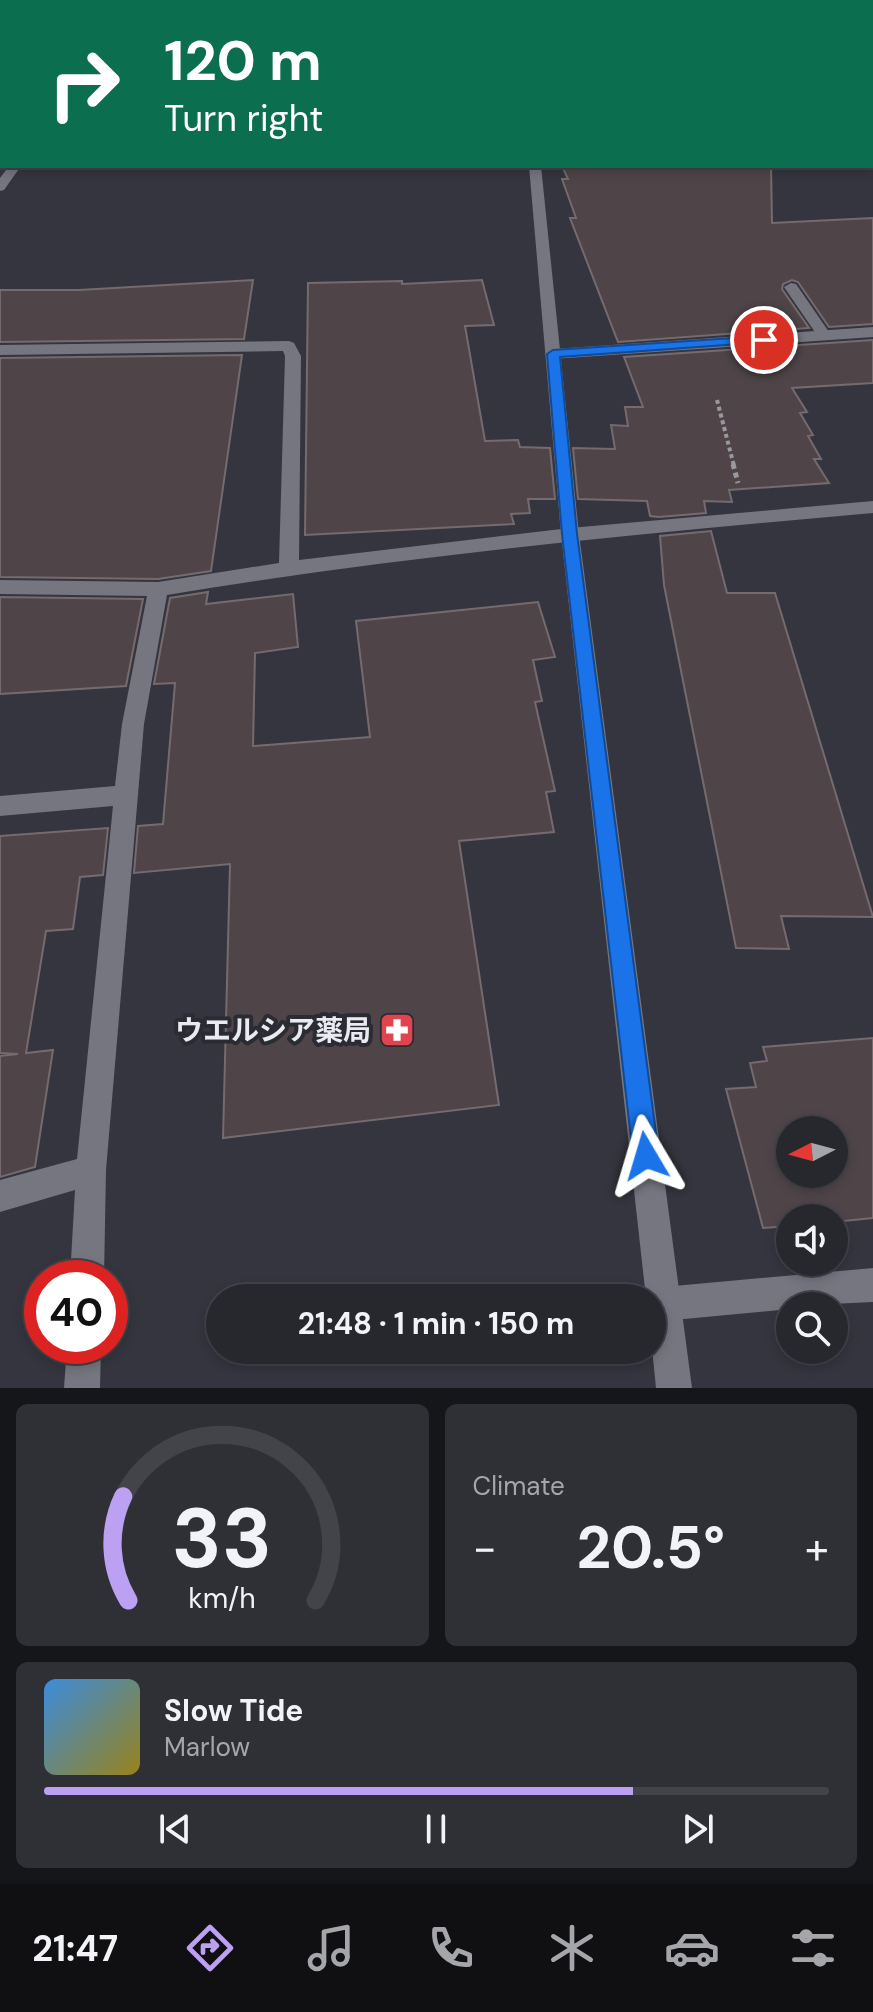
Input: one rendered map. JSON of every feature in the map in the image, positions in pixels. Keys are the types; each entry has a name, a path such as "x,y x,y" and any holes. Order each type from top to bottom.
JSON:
{"street":[{"path":"0,187 14,168"},
{"path":"535,168 570,534 661,1284"},
{"path":"791,287 824,335"},
{"path":"553,354 873,332"},
{"path":"0,350 289,346 293,356 289,568"},
{"path":"0,587 158,589 289,568 570,534 873,507"},
{"path":"88,1260 91,1170 133,724 158,589"},
{"path":"0,806 127,795"},
{"path":"0,1196 91,1170"},
{"path":"666,1304 873,1285"},
{"path":"666,1327 674,1388"},
{"path":"82,1388 83,1364"}],"path":[{"path":"717,400 747,519"}],"building":[{"path":"563,168 771,168 772,223 873,218 873,324 829,327 798,282 792,280 783,284 782,289 809,328 618,342 570,218 576,218 562,179 568,179"},
{"path":"253,280 244,339 0,342 0,290 79,290"},
{"path":"482,280 494,325 465,326 485,441 518,440 520,447 550,448 555,499 528,499 530,513 511,514 514,524 305,535 308,283 402,281 402,284"},
{"path":"873,340 873,383 792,388 807,412 800,413 813,435 808,436 821,459 814,459 829,483 729,490 732,502 704,501 706,513 659,517 650,516 647,501 578,499 573,448 615,449 611,425 628,426 625,407 643,407 624,357"},
{"path":"242,355 211,571 158,579 0,577 0,358"},
{"path":"711,531 727,593 775,593 873,917 781,916 789,949 736,948 664,585 660,536"},
{"path":"208,592 206,604 293,594 298,647 255,653 253,746 370,737 356,621 538,602 555,657 533,660 542,701 535,702 555,791 546,792 554,832 459,841 499,1105 223,1138 230,864 134,873 138,826 163,824 175,683 154,684 170,598"},
{"path":"0,597 143,599 126,686 0,694"},
{"path":"108,828 103,875 80,877 73,929 46,931 26,1053 53,1050 35,1167 0,1177 0,1056 18,1054 0,1053 0,836"},
{"path":"873,1038 873,1218 848,1221 848,1204 776,1204 776,1227 763,1228 726,1089 756,1087 750,1063 767,1061 763,1047"}],"place":[{"name":"ウエルシア薬局","path":"397,1030"}],"route":[{"path":"646,1156 570,534 553,354 764,340"}]}
